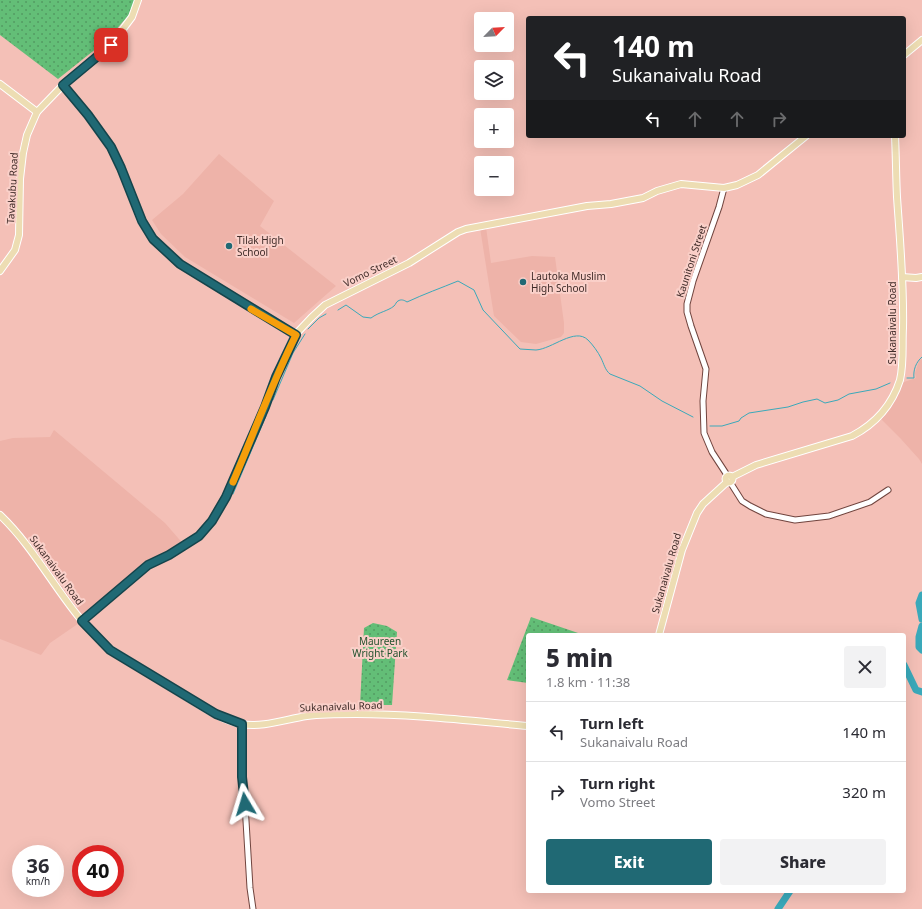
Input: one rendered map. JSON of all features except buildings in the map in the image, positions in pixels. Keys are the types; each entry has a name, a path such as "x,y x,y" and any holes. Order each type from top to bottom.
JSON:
{"main road":[{"name":"Tavakubu Road","path":"0,271 15,250 19,235 20,179 23,153 27,135 37,112 63,85 111,45 132,17 138,0"},
{"path":"906,53 922,40"},
{"path":"0,84 37,112"},
{"path":"63,85 88,115 111,147 142,221 153,239 180,264 296,335"},
{"name":"Vomo Street","path":"82,621 148,565 169,555 199,536 212,521 226,497 265,407 276,377 296,335 325,306 409,264 458,232 466,229 587,206 611,204 643,198 657,191 681,184 724,188 737,185 758,175 804,138"},
{"name":"Sukanaivalu Road","path":"660,633 682,550 697,513 704,504 729,479 756,465 852,436 862,430 879,417 886,408 900,380 902,363 902,277 895,138"},
{"path":"902,277 922,277"},
{"name":"Sukanaivalu Road","path":"0,515 27,545 82,621 110,650 216,714 242,724 270,723 308,716 356,714 406,716 526,726"}],"street":[{"name":"Kaunitoni Street","path":"724,188 687,304 687,312 691,326 706,369 703,401 704,432 712,452 742,501 766,514 795,520 830,516 870,502 888,490"},
{"path":"242,724 242,777 252,909"}],"shaded area":[{"name":"Tilak High School","path":"219,154 274,201 260,226 336,286 294,323 185,257 161,234 152,220 183,194"},
{"name":"Lautoka Muslim High School","path":"486,227 491,263 532,256 555,257 564,323 564,333 561,337 536,344 521,342 494,316 480,228"},
{"path":"922,359 922,464 901,439 879,417 898,384 916,378 915,373 919,361"},
{"path":"54,430 165,523 185,546 148,565 82,621 50,643 41,655 0,639 0,441 13,438 50,437"}],"green space":[{"path":"0,0 135,0 128,16 107,40 58,79 0,35"},
{"path":"531,617 578,633 526,633 526,683 507,680"},
{"name":"Maureen Wright Park","path":"373,623 387,626 397,632 392,705 360,705 364,628"}],"waterway":[{"path":"338,310 346,305 363,317 371,318 392,308 399,300 407,302 458,281 474,290 483,310 520,349 542,349 570,337 583,337 588,340 595,349 610,374 640,386 662,401 693,417"},
{"path":"308,329 319,318 326,314"},
{"path":"273,400 293,353 305,334"},
{"path":"907,378 914,378 915,366 922,357"},
{"path":"710,426 722,426 739,421 749,413 788,407 817,399 825,403 838,400 849,394 876,389 890,383"},
{"path":"233,494 266,416"},
{"path":"922,595 919,603 922,619"},
{"path":"922,626 919,637 919,647 922,650"},
{"path":"906,669 916,690 922,692"},
{"path":"778,909 789,893"}],"slow traffic":[{"path":"233,482 276,377 296,335 251,309"}],"place":[{"name":"Tilak High School","path":"229,246"},
{"name":"Lautoka Muslim High School","path":"523,282"}],"route":[{"path":"111,45 63,85 88,115 111,147 142,221 153,239 180,264 296,335 276,377 265,407 226,497 212,521 199,536 177,551 148,565 82,621 110,650 216,714 242,724 242,777 245,804"}]}
